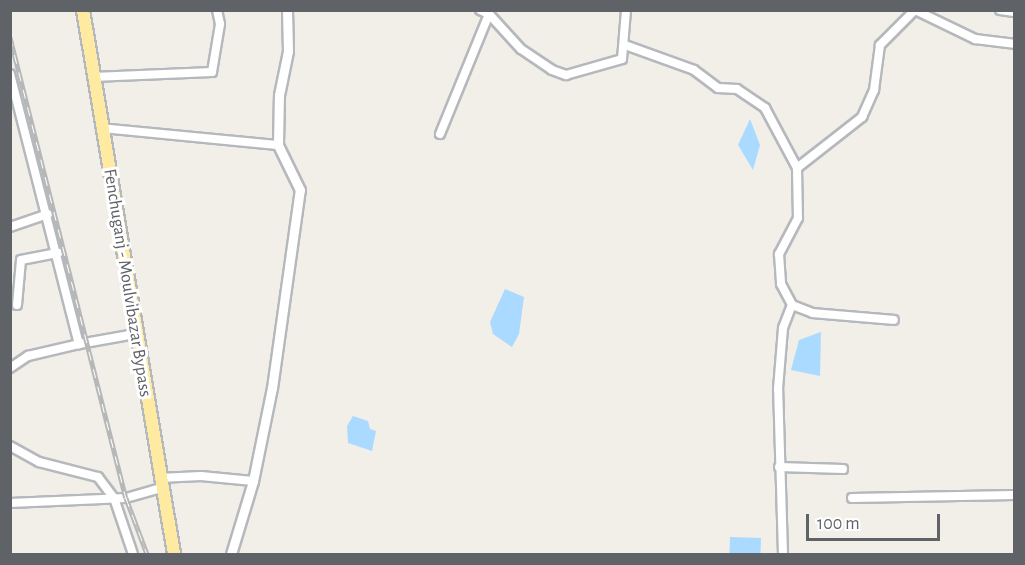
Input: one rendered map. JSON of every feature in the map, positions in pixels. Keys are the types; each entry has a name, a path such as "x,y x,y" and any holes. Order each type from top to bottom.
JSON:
{"highway":[{"name":"Fenchuganj - Moulvibazar Bypass","path":"83,10 135,334 174,555"}],"street":[{"path":"93,77 212,72 220,24 217,10"},
{"path":"231,555 253,481 272,388 300,190 278,145 279,95 288,51 287,10"},
{"path":"480,10 489,14 521,49 552,70 567,75 622,59 625,45 626,10"},
{"path":"797,168 862,117 874,90 880,45 915,10 975,39 1014,44"},
{"path":"1000,10 1014,12"},
{"path":"440,134 489,14"},
{"path":"625,45 694,70 718,88 737,89 765,108 797,168 798,218 779,254 781,284 792,305 813,313 894,320"},
{"path":"10,74 58,253 79,344"},
{"path":"101,128 278,145"},
{"path":"10,227 48,214"},
{"path":"17,305 21,260 58,253"},
{"path":"783,555 779,466 783,328 792,305"},
{"path":"10,368 28,356 135,334"},
{"path":"10,446 49,465 98,477 114,498 133,555"},
{"path":"779,466 843,469"},
{"path":"10,503 114,498 160,483 201,476 253,481"},
{"path":"852,498 1014,495"}],"water":[{"path":"750,119 760,145 753,170 738,145"},
{"path":"505,289 524,297 519,334 512,347 493,334 490,322"},
{"path":"821,332 820,376 791,370 799,340"},
{"path":"353,416 368,421 370,429 376,431 372,451 348,443 347,426"},
{"path":"730,537 761,538 760,554 729,554"}],"railway":[{"path":"10,37 126,498 147,554"}]}
